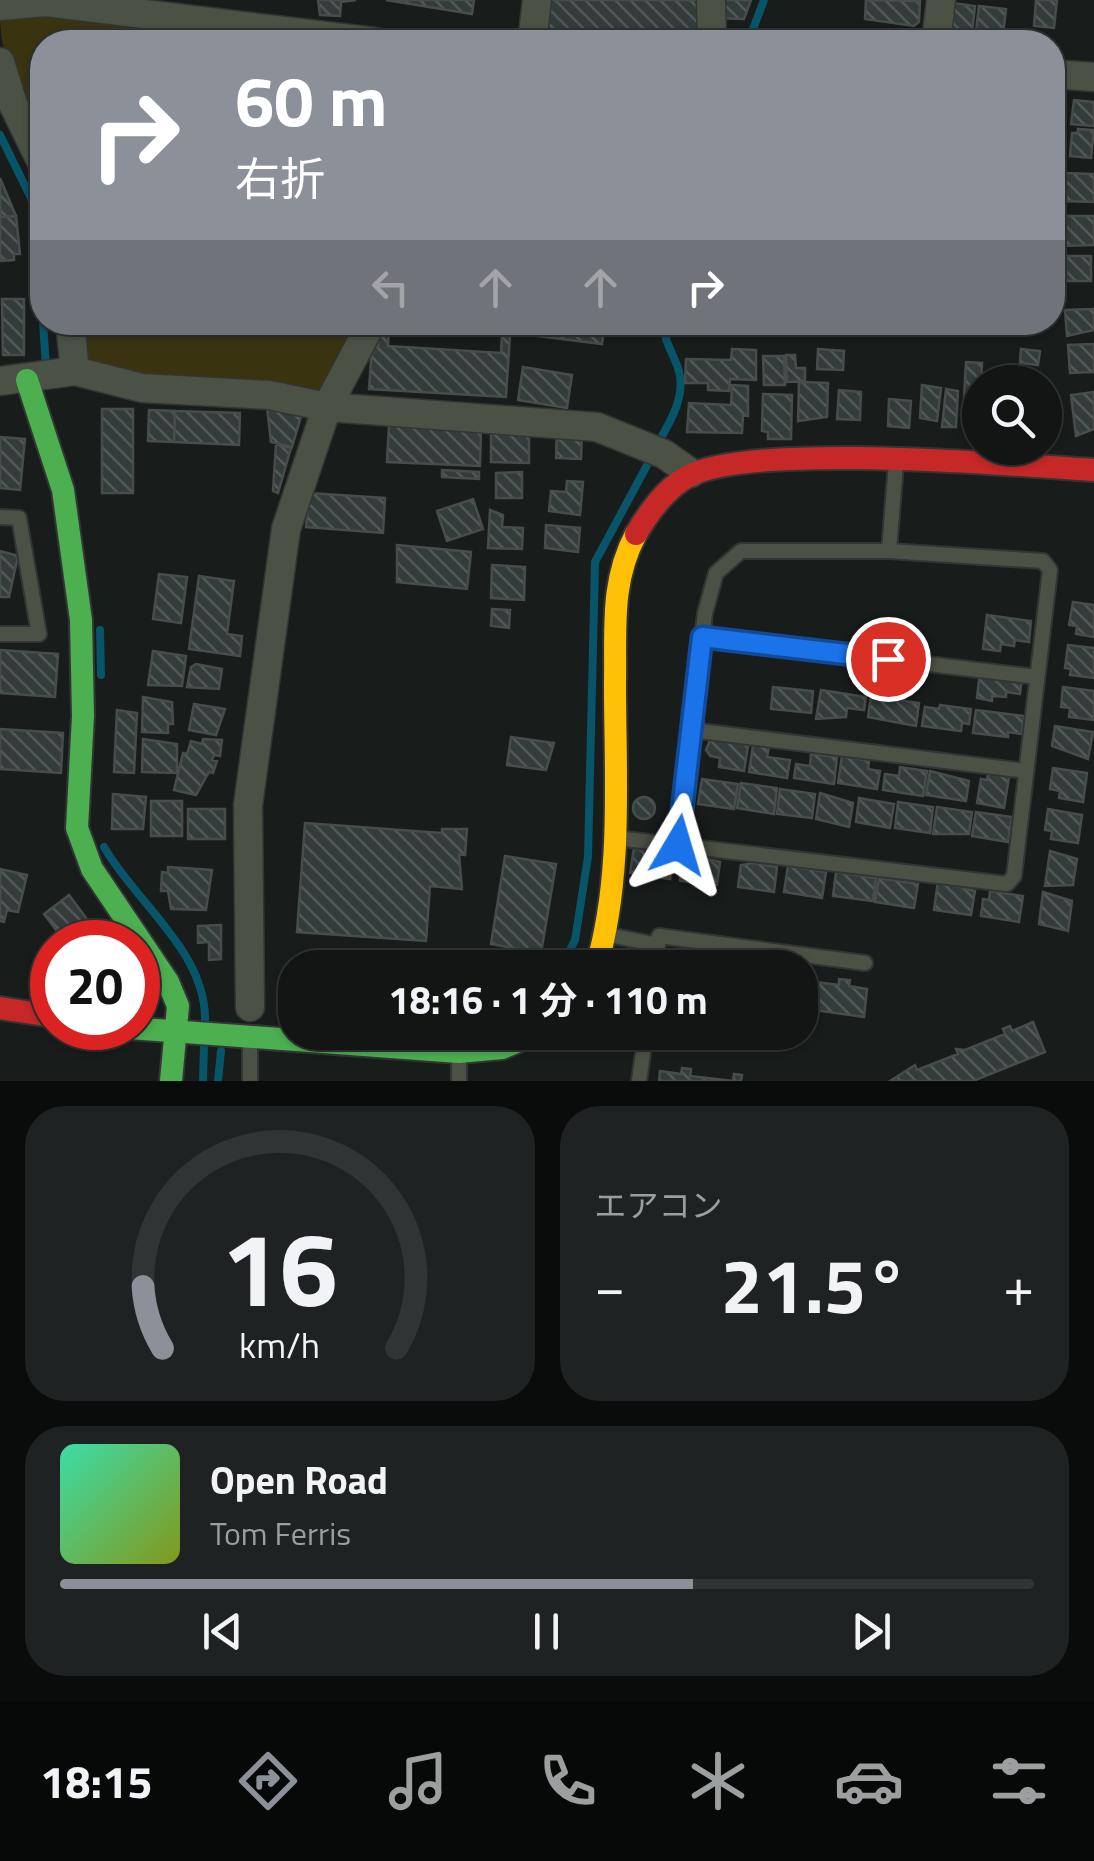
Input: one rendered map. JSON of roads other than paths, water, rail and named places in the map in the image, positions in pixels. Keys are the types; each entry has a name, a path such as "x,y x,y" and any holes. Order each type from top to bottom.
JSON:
{"street":[{"path":"533,30 537,0"},
{"path":"710,0 711,30"},
{"path":"937,30 941,0"},
{"path":"0,6 46,2 276,30"},
{"path":"0,62 13,104 30,139"},
{"path":"1065,75 1094,77"},
{"path":"69,372 70,335"},
{"path":"239,1038 250,1007 248,805 286,529 327,408 365,335"},
{"path":"171,1081 181,1035 178,1006 168,982 92,870 77,828 83,716 81,620 63,490 20,380 69,372 142,388 269,395 327,408 597,427 654,450 691,473"},
{"path":"601,950 615,838 616,580 628,542 653,508 691,473 753,463 971,462 1094,470"},
{"path":"0,1008 30,1013"},
{"path":"160,1032 459,1052 480,1050"}],"lane":[{"path":"890,551 896,462"},
{"path":"0,516 19,518 39,634 0,634"},
{"path":"615,838 1007,884 1014,876 1050,570 1043,561 890,551 742,551 716,573 702,637 678,845"},
{"path":"702,637 1038,677"},
{"path":"691,730 1026,772"},
{"path":"606,934 658,945"},
{"path":"657,950 659,936 865,963"},
{"path":"239,1038 250,1081"},
{"path":"639,1081 643,1050"},
{"path":"459,1052 459,1081"}],"waterway":[{"path":"753,30 764,0"},
{"path":"0,135 30,196"},
{"path":"44,335 46,367"},
{"path":"658,443 680,388 678,368 666,335"},
{"path":"570,950 575,940 588,857 595,562 652,456"},
{"path":"100,630 101,675"},
{"path":"104,847 167,929 195,973 203,997 205,1022"},
{"path":"203,1081 204,1046"},
{"path":"218,1081 221,1051"}]}
